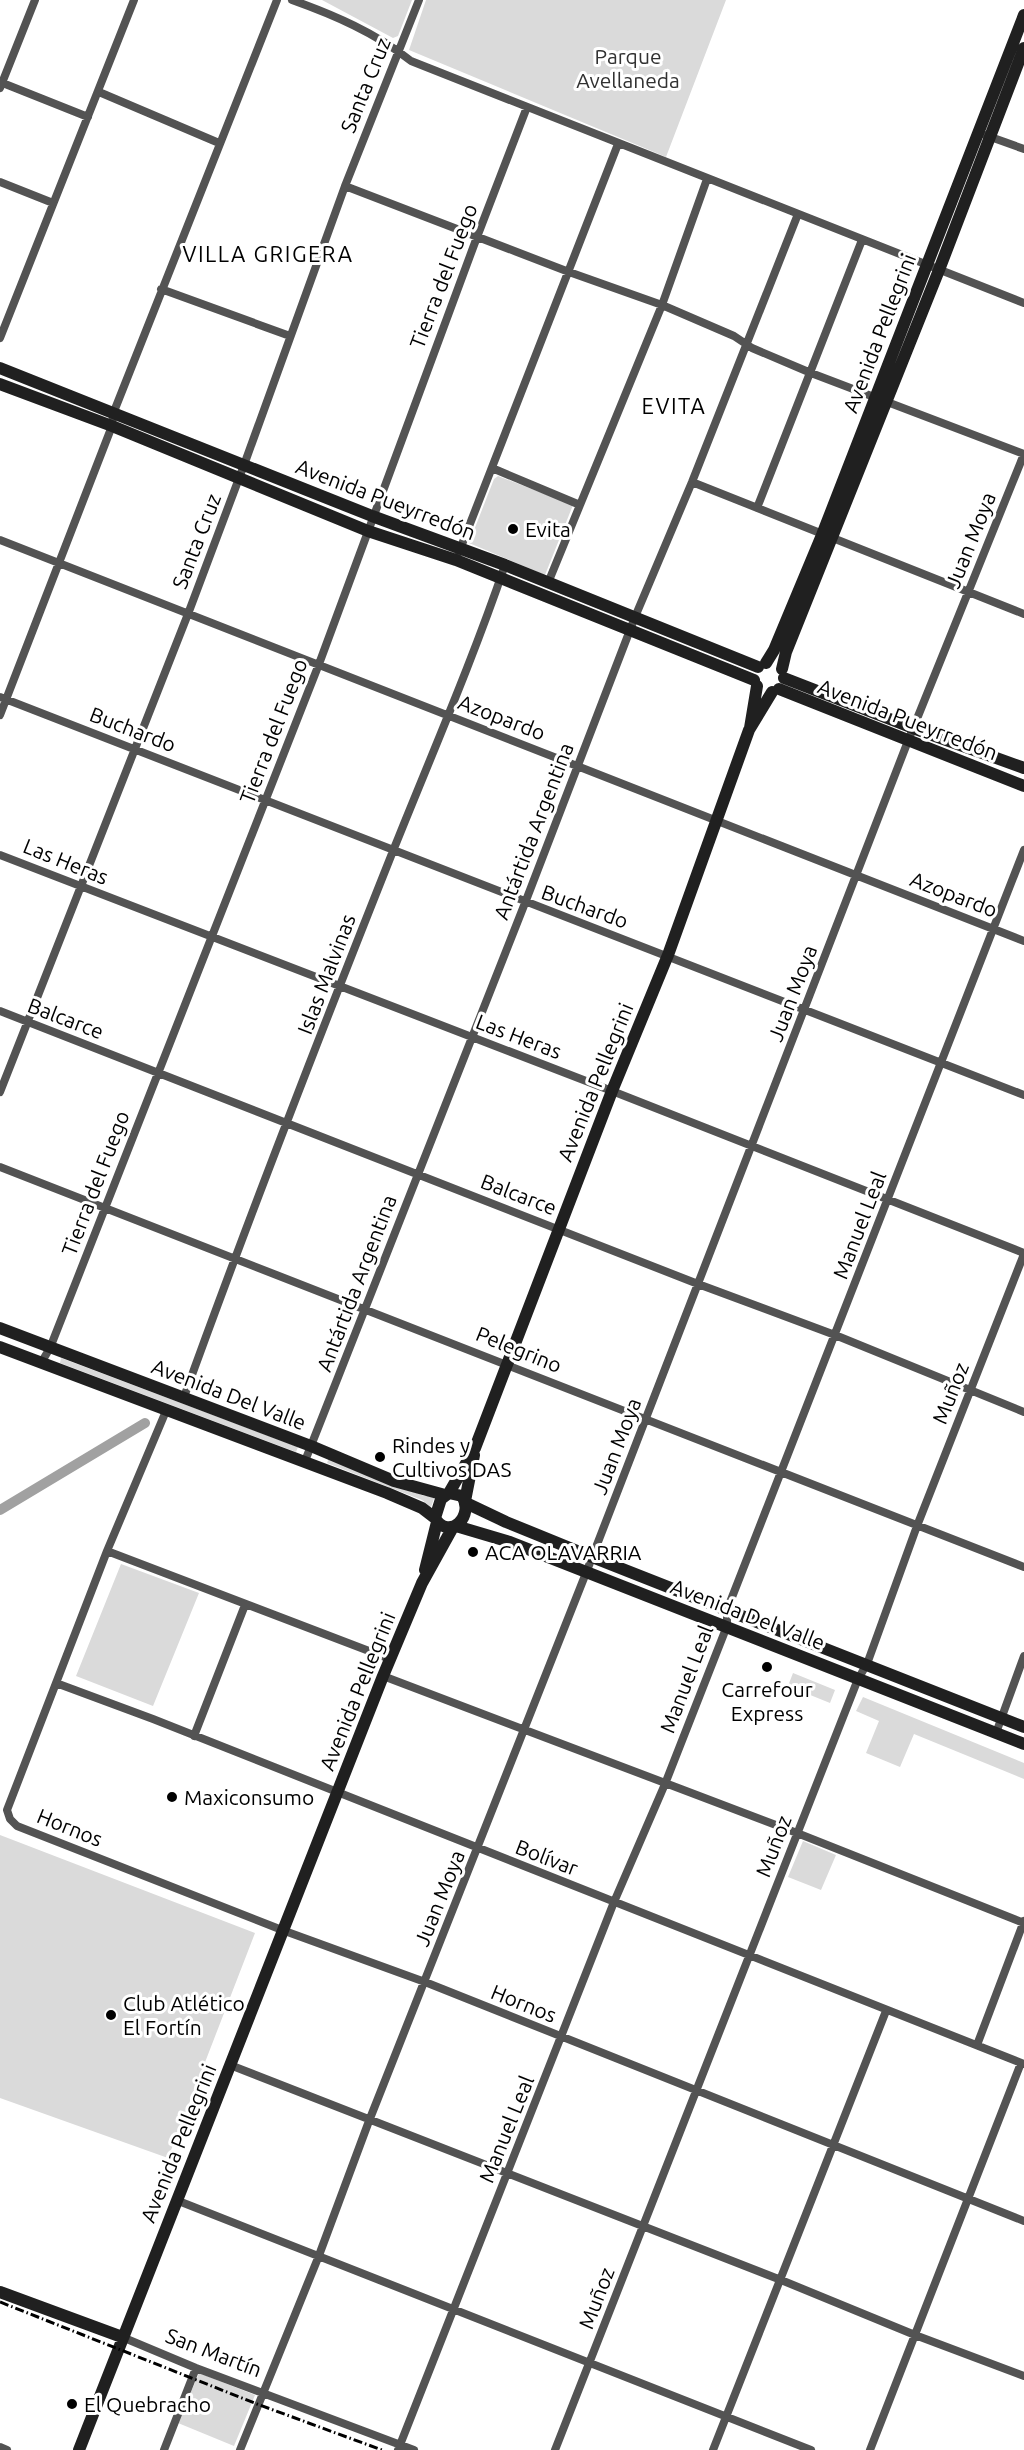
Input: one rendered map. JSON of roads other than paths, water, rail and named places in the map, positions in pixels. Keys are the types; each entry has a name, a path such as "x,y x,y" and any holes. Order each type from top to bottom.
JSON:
{"main road":[{"name":"Avenida Pellegrini","path":"447,1494 475,1448 612,1091 668,955 749,730 759,674 774,650 827,536 887,401 939,270 1024,15"},
{"name":"Avenida Pellegrini","path":"749,730 779,682 786,652 874,397 983,134 1024,48"},
{"name":"Avenida Pueyrredón","path":"0,368 51,386 113,420 239,478 368,531 505,565 711,648 759,674"},
{"name":"Avenida Pueyrredón","path":"0,384 244,465 372,516 458,554 501,579 706,660 759,674"},
{"path":"46,401 51,386"},
{"path":"706,660 711,648"},
{"path":"776,664 779,682 764,692 759,674 776,664"},
{"name":"Avenida Pueyrredón","path":"779,682 1024,768"},
{"name":"Avenida Pueyrredón","path":"779,682 908,741 1024,786"},
{"name":"Avenida Del Valle","path":"0,1328 311,1446 394,1481 447,1494"},
{"name":"Avenida Del Valle","path":"0,1347 305,1461 422,1508 436,1520"},
{"name":"Avenida Pellegrini","path":"466,1502 475,1448"},
{"path":"447,1494 457,1494 466,1502 464,1517 454,1527 443,1526 436,1520 437,1506 447,1494"},
{"name":"Avenida Del Valle","path":"466,1502 506,1522 592,1557 1024,1727"},
{"name":"Avenida Pellegrini","path":"422,1583 436,1520"},
{"name":"Avenida Pellegrini","path":"79,2450 383,1676 422,1583 454,1527"},
{"name":"Avenida Del Valle","path":"454,1527 510,1542 1024,1744"},
{"name":"San Martín","path":"0,2292 123,2337"}],"street":[{"path":"35,0 1,84 88,117"},
{"path":"0,338 135,0"},
{"path":"0,715 3,698 60,565 161,289 277,0"},
{"path":"292,0 347,23 398,50 411,61 1024,303"},
{"name":"Santa Cruz","path":"0,1092 188,614 345,186 419,0"},
{"path":"99,92 219,143"},
{"name":"Tierra del Fuego","path":"41,1363 50,1348 319,664 372,516 527,107"},
{"path":"983,134 1024,149"},
{"path":"458,554 618,144"},
{"path":"548,583 662,305 707,179"},
{"path":"0,182 53,203"},
{"path":"345,186 662,305 811,373 1024,454"},
{"name":"Antártida Argentina","path":"305,1461 635,617 692,482 798,214"},
{"path":"757,508 862,240"},
{"path":"161,289 290,336"},
{"name":"Juan Moya","path":"240,2450 478,1850 750,1146 806,1009 913,728 1024,454"},
{"path":"492,468 580,505"},
{"path":"692,482 1024,614"},
{"name":"Azopardo","path":"0,540 1024,941"},
{"name":"Islas Malvinas","path":"184,1397 234,1259 393,851 449,716 505,565"},
{"name":"Buchardo","path":"3,698 525,903 668,955 1024,1095"},
{"name":"Manuel Leal","path":"399,2447 614,1902 665,1784 726,1626 727,1610 780,1472 1024,850"},
{"name":"Las Heras","path":"0,855 612,1091 1024,1254"},
{"name":"Balcarce","path":"0,1011 698,1284 835,1335 1024,1412"},
{"name":"Pelegrino","path":"0,1167 507,1363 646,1420 1024,1567"},
{"name":"Muñoz","path":"555,2450 858,1679 867,1664 916,1526 1024,1254"},
{"path":"56,1683 107,1551 166,1410"},
{"path":"107,1551 390,1659"},
{"path":"194,1736 245,1605"},
{"path":"996,1733 1024,1656"},
{"path":"383,1676 1024,1922 977,2045"},
{"name":"Bolívar","path":"56,1683 751,1955 1022,2064"},
{"name":"Hornos","path":"56,1683 7,1810 10,1819 17,1826 282,1930 425,1982 1024,2221"},
{"path":"713,2450 886,2011"},
{"path":"230,2064 369,2121 1024,2376"},
{"path":"870,2450 1022,2064"},
{"path":"176,2200 318,2258 811,2450"},
{"name":"San Martín","path":"123,2337 399,2447 414,2450"},
{"path":"164,2450 196,2368"},
{"path":"0,2447 7,2450"}],"waterway":[{"path":"0,1510 145,1423"}],"railway":[{"path":"0,2302 257,2404 382,2450"}],"place":[{"name":"Evita","path":"513,529"},
{"name":"Rindes y Cultivos DAS","path":"380,1457"},
{"name":"ACA OLAVARRIA","path":"473,1552"},
{"name":"Carrefour Express","path":"767,1667"},
{"name":"Maxiconsumo","path":"172,1797"},
{"name":"Club Atlético El Fortín","path":"111,2015"},
{"name":"El Quebracho","path":"72,2404"}],"district":[{"name":"VILLA GRIGERA","path":"268,253"},
{"name":"EVITA","path":"674,405"}],"park label":[{"name":"Parque Avellaneda","path":"628,68"}]}
